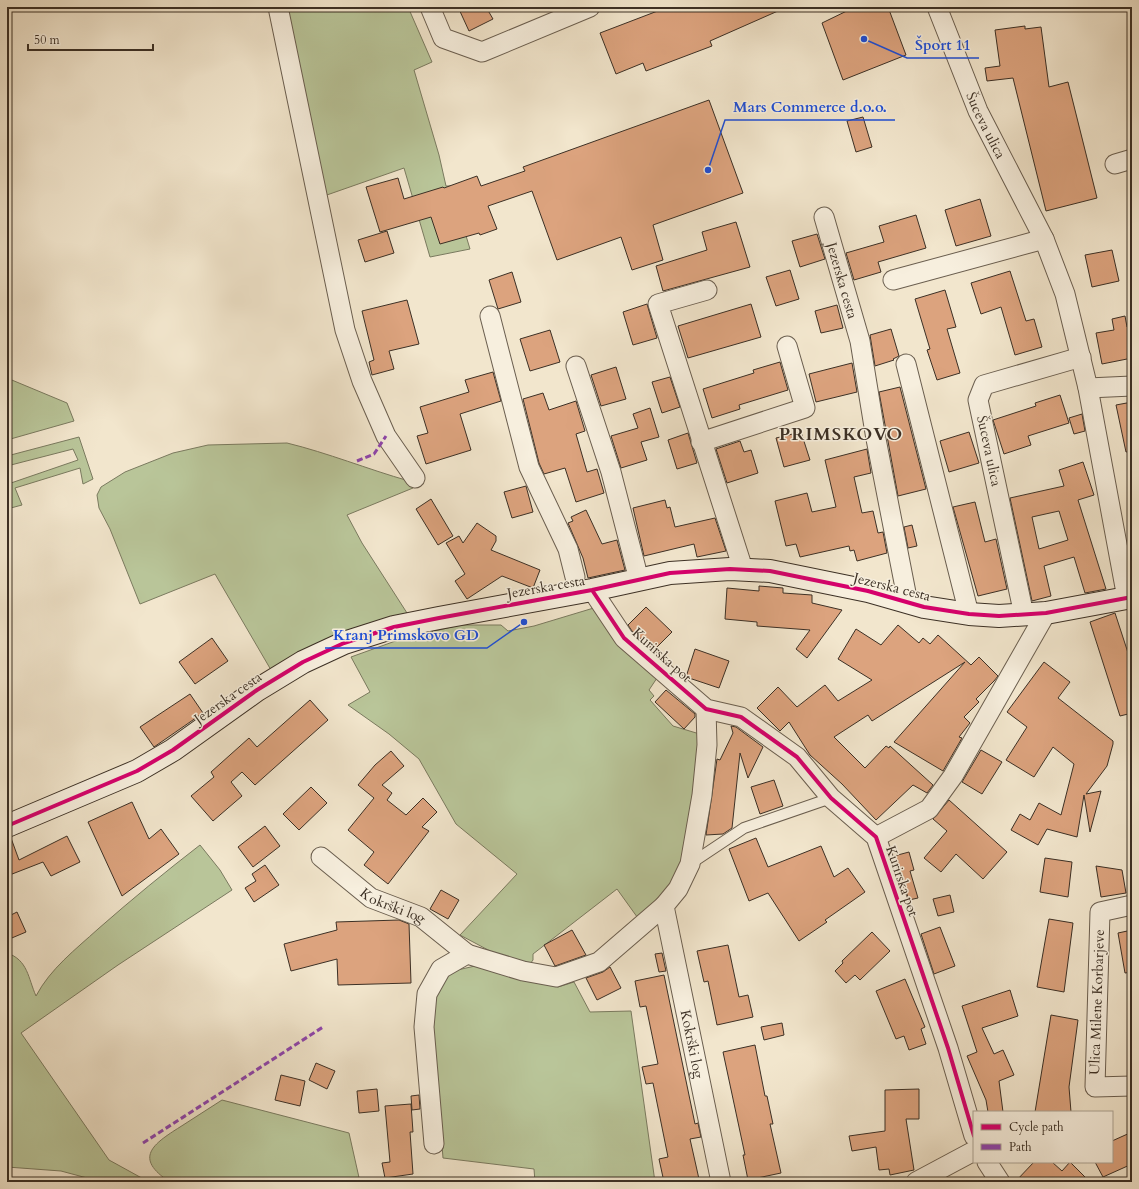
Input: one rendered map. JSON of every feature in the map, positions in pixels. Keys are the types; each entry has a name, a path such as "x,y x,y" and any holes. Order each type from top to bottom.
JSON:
{"street":[{"path":"278,7 345,330 362,381 386,436 415,478"},
{"path":"430,7 444,38 482,52 590,7"},
{"name":"Šuceva ulica","path":"937,7 978,111 1044,239 1065,294 1088,388 1130,597"},
{"name":"Jezerska cesta","path":"824,217 860,341 876,439 908,603"},
{"path":"893,280 1044,239"},
{"path":"706,290 658,304 743,569"},
{"name":"Jezerska cesta","path":"490,316 529,467 568,549 575,577"},
{"path":"702,442 804,408 787,346"},
{"name":"Šuceva ulica","path":"1024,615 978,400 984,385 1081,357"},
{"path":"906,364 969,614"},
{"path":"576,366 611,472 639,580"},
{"path":"1088,388 1132,386"},
{"name":"Jezerska cesta","path":"7,826 137,771 173,750 264,686 303,662 344,643 401,625 592,590 670,573 743,569 770,570 924,607 969,614 1046,614 1130,597"},
{"name":"Kurirska pot","path":"592,590 624,638 706,709 741,717 797,757 831,798 876,837 948,1048 973,1133"},
{"path":"876,837 929,809 953,776 1046,614"},
{"name":"Kokrški log","path":"321,856 371,898 421,917 467,954 523,971 556,977 599,962 664,906 678,889 690,864 703,788 707,746 706,709"},
{"name":"Ulica Milene Korbarjeve","path":"1132,905 1100,912 1094,1087 1132,1086"},
{"name":"Kokrški log","path":"664,906 722,1182"},
{"path":"434,1144 424,1028 427,994 441,969 467,954"},
{"path":"916,1182 973,1152"},
{"path":"988,1163 1000,1182"}],"lane":[{"path":"690,864 744,828 831,798"}],"green space":[{"path":"282,7 408,7 432,62 414,70 439,155 446,186 451,186 470,249 430,257 404,168 324,196"},
{"path":"7,378 67,403 74,421 7,440"},
{"path":"79,437 93,479 83,484 80,468 15,488 22,505 7,509 7,473 11,483 78,460 73,449 7,466 7,456"},
{"path":"287,443 317,451 409,481 413,488 347,515 362,543 407,613 370,623 336,635 304,650 271,670 215,574 140,604 110,529 99,508 97,495 101,487 125,472 173,453 208,445"},
{"path":"597,607 657,678 649,690 654,696 650,700 673,726 703,735 681,874 640,921 617,889 533,954 533,960 527,968 505,959 460,935 517,874 456,824 419,759 389,734 348,705 370,692 351,657 401,639 460,625 501,625 508,631 534,626"},
{"path":"200,845 220,870 232,890 118,965 21,1033 109,1160 149,1182 102,1182 61,1171 7,1167 7,953 14,956 23,965 29,976 36,996 48,977 72,952 174,865"},
{"path":"475,966 558,987 574,982 590,1012 631,1011 655,1182 535,1182 534,1169 443,1158 431,1006 444,977 453,971"},
{"path":"222,1100 349,1133 360,1182 170,1182 152,1166 150,1159 151,1152 162,1139 170,1133"}],"building":[{"path":"458,7 486,7 493,19 469,31"},
{"path":"668,7 787,7 710,41 712,46 646,71 643,63 616,74 600,33"},
{"path":"855,7 888,7 906,55 843,80 822,23"},
{"path":"1025,26 1025,29 1041,27 1049,87 1068,82 1097,198 1046,211 1013,78 987,81 985,68 1000,66 995,30"},
{"path":"709,100 743,193 653,225 663,260 632,270 621,237 557,260 532,191 488,206 497,229 480,235 479,233 440,244 431,217 380,232 366,187 398,178 404,199 443,187 444,188 477,176 481,186 525,171 523,167"},
{"path":"863,117 872,147 856,152 847,121"},
{"path":"980,199 991,236 956,246 945,210"},
{"path":"916,215 926,248 878,262 881,272 854,280 846,253 884,242 879,226"},
{"path":"736,222 750,267 663,291 656,266 707,250 702,232"},
{"path":"387,231 394,253 365,262 358,240"},
{"path":"817,234 825,259 800,267 792,241"},
{"path":"1112,250 1119,281 1092,287 1085,255"},
{"path":"790,270 799,299 776,306 766,277"},
{"path":"1010,271 1026,321 1034,319 1042,347 1015,355 1001,307 981,314 971,283"},
{"path":"512,272 521,302 498,309 489,280"},
{"path":"945,290 956,327 947,329 960,373 937,380 927,350 930,349 915,299"},
{"path":"407,300 419,344 389,351 394,369 372,375 369,362 374,360 362,311"},
{"path":"647,304 657,338 633,345 623,312"},
{"path":"751,304 761,337 688,358 678,326"},
{"path":"837,305 843,328 821,333 815,311"},
{"path":"1125,316 1127,327 1132,326 1132,358 1102,364 1096,333 1114,330 1112,319"},
{"path":"891,329 899,356 893,359 894,360 875,366 870,335"},
{"path":"550,330 560,362 530,371 520,339"},
{"path":"780,362 788,390 739,405 740,409 712,418 703,389 754,373 753,370"},
{"path":"852,363 857,392 816,402 809,374"},
{"path":"616,367 626,399 601,406 591,375"},
{"path":"493,372 501,401 460,414 471,450 426,464 417,436 428,433 420,407 469,392 465,380"},
{"path":"670,377 680,407 662,413 652,382"},
{"path":"900,387 926,489 898,496 879,392"},
{"path":"543,393 549,410 576,401 585,431 576,434 587,472 597,469 604,493 576,502 565,468 544,474 539,463 523,399"},
{"path":"1060,395 1069,423 1028,436 1031,445 1004,454 993,420 1036,406 1035,403"},
{"path":"1132,402 1132,451 1126,452 1116,405"},
{"path":"650,408 659,437 641,442 647,460 621,468 611,436 638,428 633,414"},
{"path":"1082,414 1085,431 1074,434 1069,418"},
{"path":"801,432 810,460 784,467 776,438"},
{"path":"969,432 979,463 949,472 940,441"},
{"path":"688,433 697,463 677,469 668,440"},
{"path":"740,441 744,452 751,450 758,473 727,483 716,449"},
{"path":"867,449 871,473 854,477 862,513 873,511 878,533 883,532 887,553 857,561 854,550 850,551 849,546 800,557 796,544 786,546 775,501 807,493 812,512 836,507 825,460"},
{"path":"1083,462 1094,495 1078,500 1106,589 1085,593 1074,557 1044,566 1051,596 1032,601 1010,498 1064,486 1059,470","holes":["1059,511 1068,540 1039,549 1032,517"]},
{"path":"526,486 533,512 512,518 504,492"},
{"path":"431,499 453,536 438,545 416,509"},
{"path":"665,500 667,508 670,507 675,527 715,518 726,551 697,557 694,544 644,556 633,508"},
{"path":"975,502 985,542 996,539 1007,589 978,596 953,507"},
{"path":"586,510 602,544 617,540 625,570 588,578 583,558 568,523 573,521 571,517"},
{"path":"477,523 496,536 496,541 491,550 540,570 533,588 502,576 467,599 455,581 465,574 446,543 459,536 463,543"},
{"path":"912,525 917,546 908,548 904,527"},
{"path":"759,586 783,588 783,593 812,595 812,603 842,610 807,658 796,649 810,630 757,626 757,622 725,619 727,588 759,591"},
{"path":"646,607 672,632 654,650 632,631 628,625"},
{"path":"1115,613 1132,665 1132,713 1120,716 1090,622"},
{"path":"898,625 919,643 923,638 930,644 938,635 971,665 979,657 998,676 976,699 979,702 964,717 970,723 959,737 962,738 943,771 894,742 965,662 872,721 868,715 834,737 865,768 886,746 889,748 890,746 933,785 927,793 913,785 876,820 842,784 810,755 789,722 780,731 757,708 778,687 797,707 825,685 838,701 872,680 838,659 856,629 881,645"},
{"path":"212,638 228,661 195,684 179,662"},
{"path":"695,649 729,661 719,688 686,677"},
{"path":"1044,662 1070,682 1058,698 1113,741 1113,744 1107,766 1086,794 1101,791 1090,832 1084,795 1077,837 1047,829 1038,845 1011,830 1020,814 1030,820 1039,803 1061,815 1074,764 1053,747 1034,777 1006,760 1027,727 1007,712"},
{"path":"666,690 695,714 695,717 684,729 655,702"},
{"path":"190,694 203,713 154,747 140,727"},
{"path":"310,700 328,720 255,785 242,772 231,782 242,796 213,821 191,796 214,777 211,772 249,738 257,747"},
{"path":"731,726 736,727 763,747 748,778 740,753 732,828 723,834 706,835 717,759 720,760 733,733"},
{"path":"981,750 1002,762 982,794 962,782"},
{"path":"391,751 404,766 382,785 392,793 387,800 406,815 423,798 437,812 422,827 429,831 388,884 364,865 374,852 348,830 374,798 358,785 375,765"},
{"path":"774,780 783,806 760,814 751,787"},
{"path":"311,787 327,803 299,830 283,814"},
{"path":"949,800 1007,852 983,879 956,854 941,872 924,858 947,831 933,819"},
{"path":"132,802 149,839 161,829 179,854 122,896 88,822"},
{"path":"265,826 280,846 253,867 238,847"},
{"path":"67,836 80,862 51,876 43,862 7,876 7,838 11,838 19,860"},
{"path":"756,838 768,867 821,846 834,877 848,868 865,892 825,920 827,922 799,941 768,893 749,901 729,849"},
{"path":"909,852 914,870 910,871 918,898 909,900 894,856"},
{"path":"1045,858 1072,862 1068,897 1040,892"},
{"path":"265,865 279,885 254,902 245,888 256,881 252,874"},
{"path":"1096,866 1122,870 1126,893 1101,897"},
{"path":"441,890 459,900 448,919 430,909"},
{"path":"950,895 954,912 938,916 933,899"},
{"path":"17,912 26,932 7,940 7,917"},
{"path":"1049,919 1073,923 1064,992 1037,987"},
{"path":"399,920 409,924 411,983 338,985 337,959 291,971 284,944 337,930 336,922"},
{"path":"940,927 955,966 934,974 921,934"},
{"path":"572,930 586,955 555,966 544,945"},
{"path":"1132,930 1132,972 1125,973 1118,933"},
{"path":"872,932 890,951 860,980 855,975 846,983 835,971 843,963 842,961"},
{"path":"728,945 739,997 748,995 753,1017 717,1025 708,981 704,982 697,951"},
{"path":"662,953 666,971 659,972 655,954"},
{"path":"610,967 621,988 597,1000 586,978 603,972"},
{"path":"664,975 695,1124 698,1123 701,1137 690,1139 699,1179 687,1182 664,1182 659,1159 668,1157 653,1083 646,1084 642,1067 658,1064 646,1006 640,1007 635,981"},
{"path":"905,979 925,1027 921,1029 926,1044 909,1050 904,1036 896,1039 876,991"},
{"path":"1010,990 1018,1016 982,1028 994,1054 1003,1050 1014,1075 999,1081 1003,1111 988,1111 986,1100 967,1056 977,1052 962,1006"},
{"path":"1051,1015 1078,1020 1069,1087 1071,1111 1035,1111"},
{"path":"782,1023 784,1035 764,1040 761,1027"},
{"path":"755,1045 765,1096 767,1096 773,1124 770,1124 781,1173 748,1180 743,1155 745,1155 723,1052"},
{"path":"316,1063 335,1071 327,1089 309,1080"},
{"path":"281,1075 305,1081 300,1106 275,1100"},
{"path":"377,1089 379,1111 359,1113 357,1091"},
{"path":"919,1089 919,1119 906,1119 914,1170 890,1175 889,1169 879,1170 876,1147 852,1151 849,1136 885,1131 885,1090"},
{"path":"419,1095 420,1109 412,1110 411,1096"},
{"path":"411,1104 413,1132 410,1132 413,1174 385,1178 382,1163 390,1162 385,1106"},
{"path":"1132,1132 1132,1164 1103,1177 1096,1163 1113,1163 1113,1141"},
{"path":"1033,1163 1053,1163 1062,1171 1069,1163 1071,1163 1090,1182 1015,1182"}],"marked path":[{"path":"357,461 374,454 386,436"},
{"path":"143,1143 323,1027"}],"cycle path":[{"path":"7,826 137,771 173,750 257,690 303,662 344,643 394,627 592,590 670,573 730,569 770,571 868,591 924,607 969,614 999,616 1046,613 1132,597"},
{"path":"592,590 624,638 706,709 741,717 797,757 831,798 876,837 948,1048 973,1133"}],"place":[{"name":"Šport 11","path":"864,39"},
{"name":"Mars Commerce d.o.o.","path":"708,170"},
{"name":"Kranj Primskovo GD","path":"524,622"}],"district":[{"name":"PRIMSKOVO","path":"841,434"}]}
